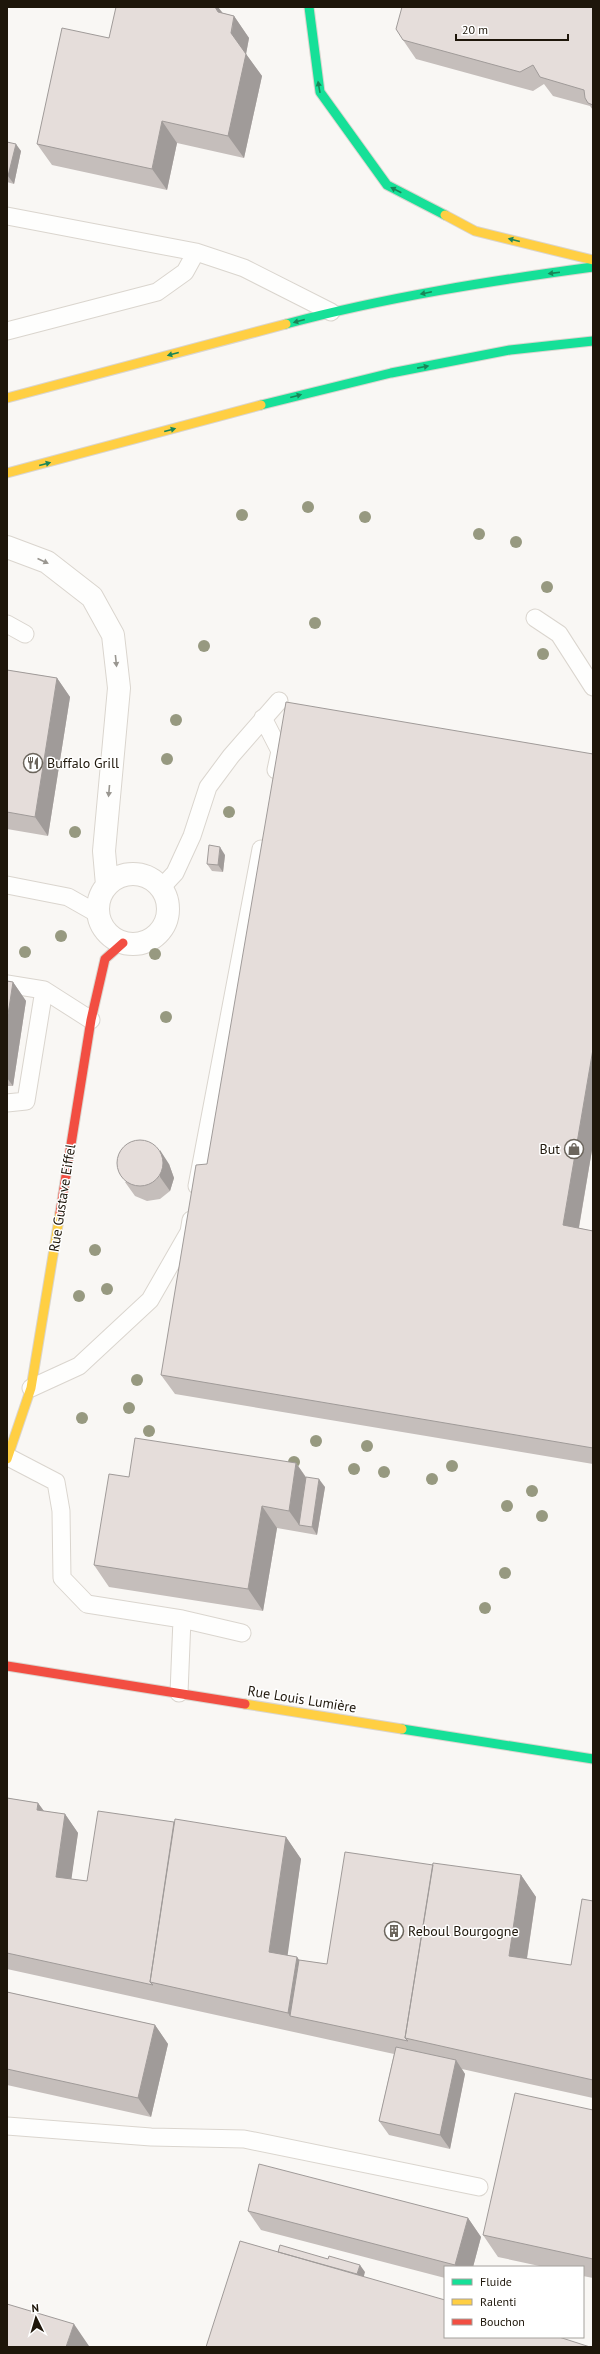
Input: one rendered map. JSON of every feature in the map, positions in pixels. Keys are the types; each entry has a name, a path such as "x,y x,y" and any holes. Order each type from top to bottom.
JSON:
{"street":[{"path":"309,7 320,92 387,185 475,230 593,260"},
{"path":"7,398 331,312 469,284 593,268"},
{"path":"7,473 312,392 391,373 510,350 593,341"},
{"path":"7,548 47,562 92,597 113,635 119,688 104,851 107,885"},
{"path":"135,874 150,878 161,888 168,904 166,922 156,936 140,944 123,942 107,931 98,914 100,898 107,885 120,876 135,874"},
{"name":"Rue Gustave Eiffel","path":"7,1458 32,1388 91,1020 105,958 123,942"},
{"name":"Rue Louis Lumière","path":"7,1666 593,1759"}],"lane":[{"path":"7,216 196,252 244,268 331,312"},
{"path":"7,331 158,292 185,272 196,252"},
{"path":"535,618 559,634 593,687"},
{"path":"7,624 25,634"},
{"path":"161,888 175,873 192,836 208,787 263,718 279,701"},
{"path":"263,718 280,751 272,790"},
{"path":"32,1388 79,1366 150,1300 189,1232 264,836"},
{"path":"7,885 68,896 98,914"},
{"path":"7,984 44,990 91,1020"},
{"path":"7,1103 26,1101 44,990"},
{"path":"7,1458 56,1482 61,1511 62,1578 87,1604 182,1619 242,1633"},
{"path":"178,1694 182,1619"},
{"path":"7,2126 151,2137 244,2139 479,2186"}],"building":[{"path":"116,7 215,7 218,12 234,16 231,33 246,54 228,136 162,121 152,169 37,144 62,28 109,38"},
{"path":"402,7 593,7 593,105 588,103 585,98 584,90 540,77 533,65 520,72 403,40 396,29"},
{"path":"7,142 16,144 8,176 7,176"},
{"name":"Buffalo Grill","path":"7,670 57,678 35,817 7,812"},
{"path":"286,702 593,754 593,1049 563,1225 593,1231 593,1448 161,1375 196,1165 207,1164"},
{"path":"209,845 220,847 218,865 207,864"},
{"path":"7,981 13,982 7,1021"},
{"path":"145,1140 149,1141 159,1150 162,1154 162,1172 153,1182 145,1186 135,1186 127,1182 118,1172 117,1158 121,1150 131,1141"},
{"path":"135,1438 296,1463 289,1511 262,1506 248,1589 94,1565 109,1474 129,1477"},
{"path":"306,1477 319,1479 312,1527 299,1525"},
{"path":"7,1798 38,1803 37,1810 65,1814 56,1877 87,1881 98,1811 174,1822 150,1982 153,1985 7,1953"},
{"path":"175,1819 286,1837 269,1952 297,1957 288,2013 150,1982"},
{"name":"Reboul Bourgogne","path":"345,1852 433,1865 405,2038 408,2041 290,2016 299,1960 327,1964"},
{"path":"433,1863 521,1875 509,1956 571,1965 582,1899 593,1901 593,2080 405,2038"},
{"path":"7,1992 155,2025 138,2098 7,2069"},
{"path":"396,2047 456,2060 440,2135 379,2121"},
{"path":"515,2093 593,2110 593,2259 483,2235"},
{"path":"259,2164 468,2218 455,2265 248,2211"},
{"path":"240,2241 444,2300 444,2338 562,2338 590,2347 206,2347"},
{"path":"280,2245 328,2259 329,2256 360,2265 357,2274 278,2252"},
{"path":"7,2304 74,2324 66,2347 7,2347"}],"traffic: fast":[{"path":"309,7 320,92 387,185 445,215"},
{"path":"286,324 324,314 400,298 516,278 593,267"},
{"path":"261,405 391,373 510,350 593,341"},
{"path":"402,1729 593,1759"}],"traffic: slow":[{"path":"445,215 475,231 593,260"},
{"path":"7,398 286,324"},
{"path":"7,473 261,405"},
{"path":"7,1459 31,1388 60,1213"},
{"path":"245,1704 402,1729"}],"traffic: jam":[{"path":"60,1213 91,1020 105,959 123,943"},
{"path":"7,1666 245,1704"}],"place":[{"name":"Buffalo Grill","path":"33,763"},
{"name":"But","path":"574,1149"},
{"name":"Reboul Bourgogne","path":"394,1931"}]}
